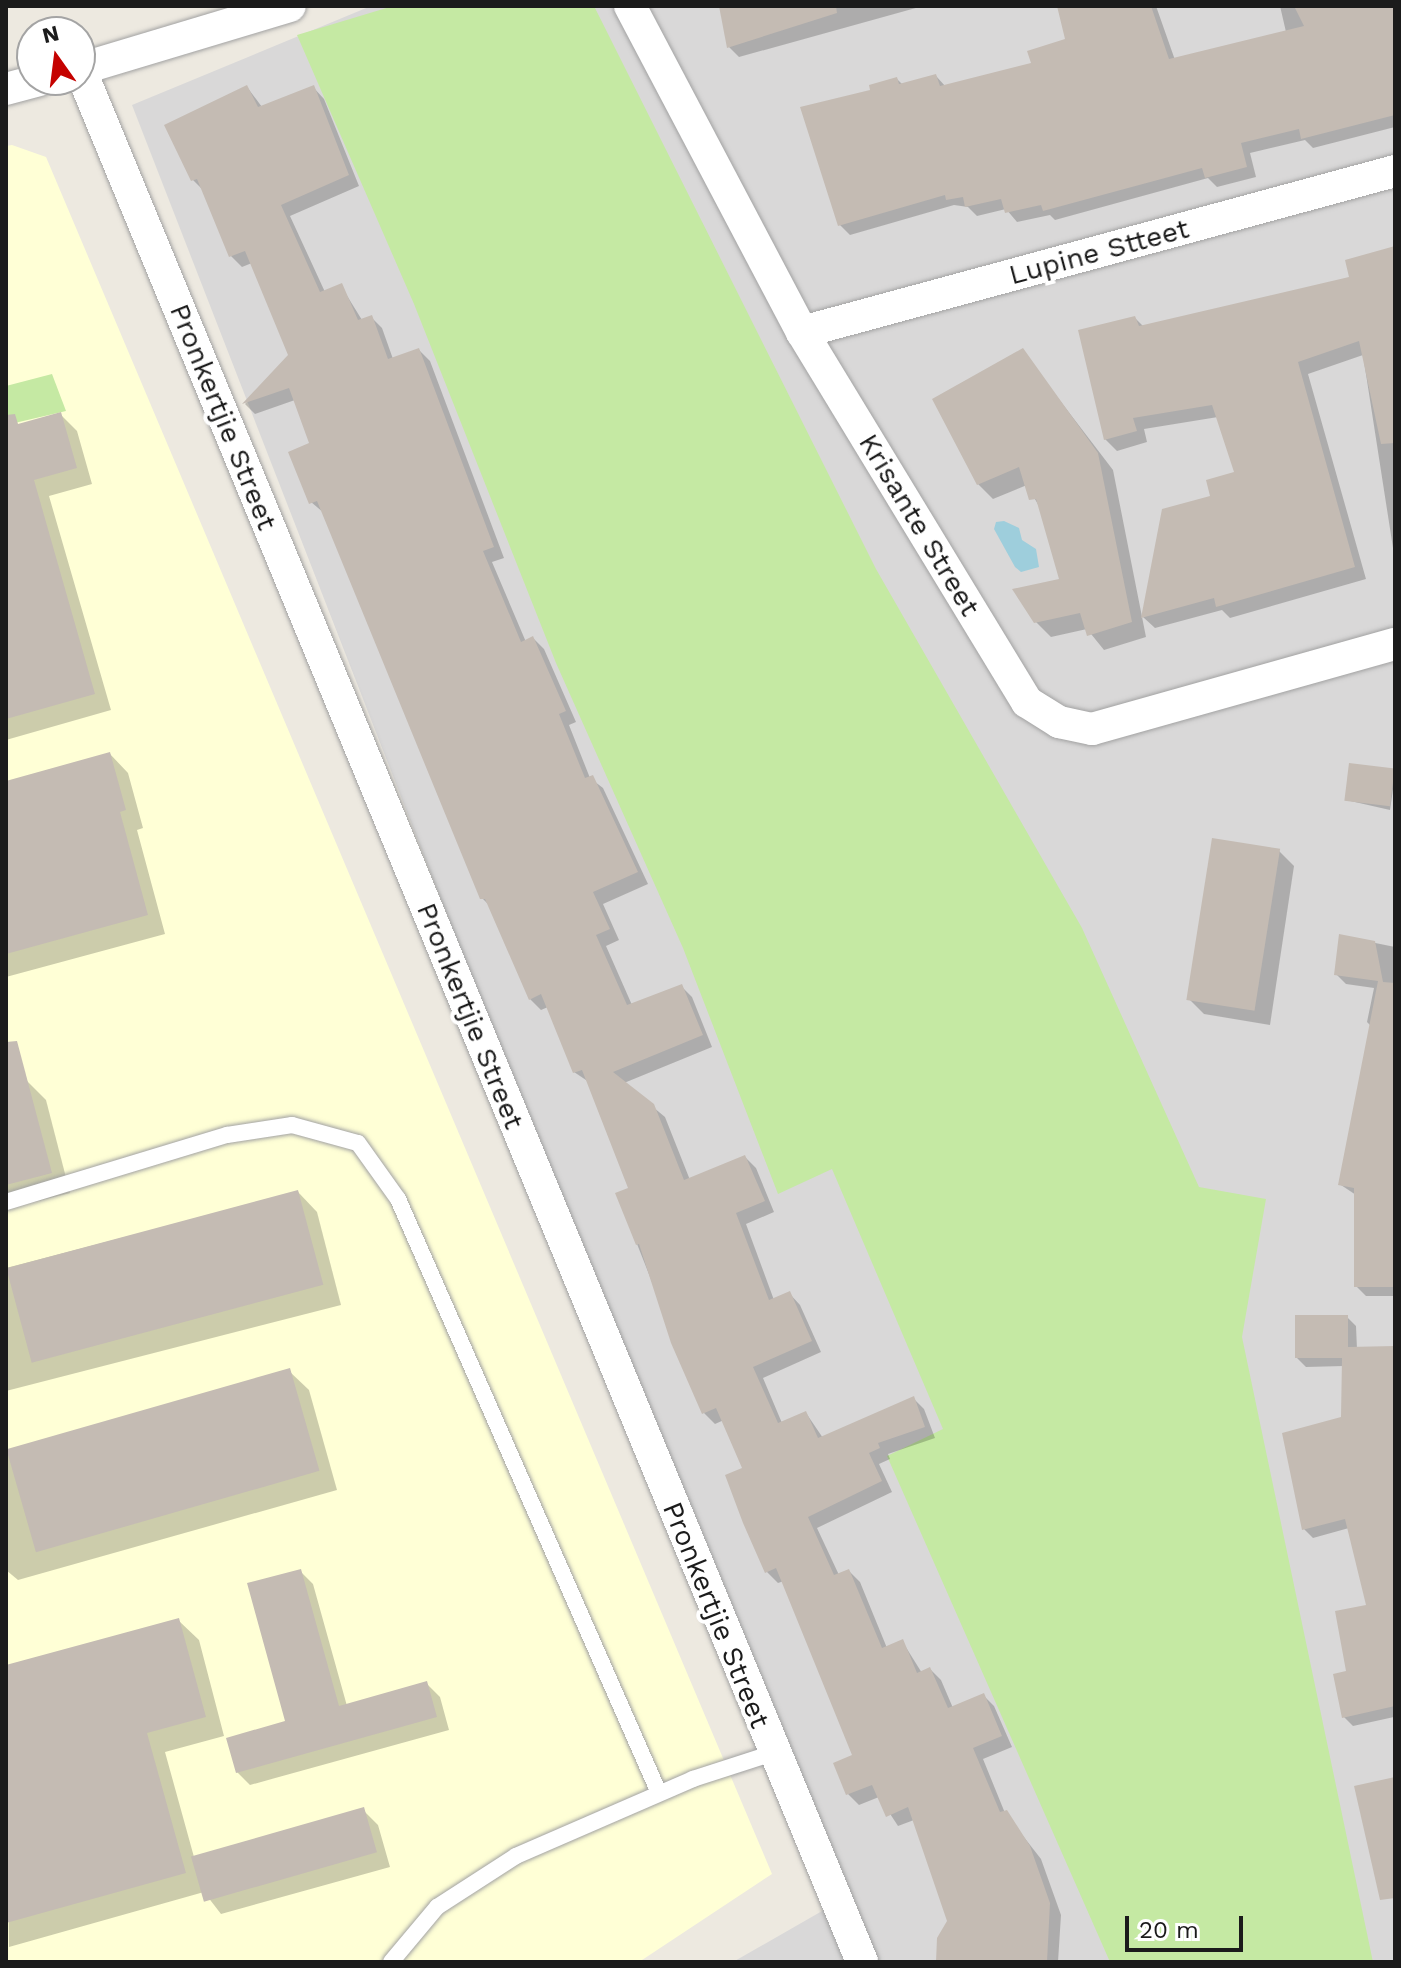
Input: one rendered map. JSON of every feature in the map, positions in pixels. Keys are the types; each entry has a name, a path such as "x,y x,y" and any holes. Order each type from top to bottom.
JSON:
{"street":[{"path":"96,64 290,6"},
{"name":"Krisante Street","path":"630,6 802,332 1027,702 1059,722 1092,729 1395,644"},
{"name":"Pronkertjie Street","path":"91,96 773,1753 862,1962"},
{"name":"Lupine Stteet","path":"802,332 1395,171"}],"lane":[{"path":"6,1202 227,1135 292,1125 358,1143 398,1199 659,1793"},
{"path":"391,1962 437,1907 516,1856 659,1793 773,1753"}],"shaded area":[{"path":"371,6 1395,6 1395,1962 733,1962 843,1899 773,1753 132,105"},
{"path":"12,145 46,157 772,1874 639,1962 6,1962 6,146"}],"green space":[{"path":"393,6 594,6 876,569 1082,928 1199,1187 1266,1199 1242,1337 1373,1962 1110,1962 887,1456 943,1429 832,1169 778,1194 683,948 556,663 414,304 297,35"},
{"path":"52,374 66,411 6,425 6,386"}],"water":[{"path":"1004,521 1019,528 1022,540 1036,549 1039,567 1021,572 1015,567 994,529 996,522"}],"building":[{"path":"719,6 836,6 837,13 727,48"},
{"path":"1057,6 1151,6 1169,59 1304,26 1294,6 1395,6 1395,115 1301,139 1299,129 1241,143 1247,167 1205,178 1202,168 1043,211 1041,205 1005,213 1001,199 965,207 963,197 946,200 945,195 838,226 800,107 870,90 869,85 897,77 899,84 936,74 940,86 1031,63 1027,51 1065,39"},
{"path":"247,85 258,107 314,85 349,175 281,205 320,292 342,283 358,320 372,315 388,359 419,348 494,547 483,551 521,642 533,636 566,711 559,714 585,778 593,775 638,872 593,892 610,929 596,935 627,1005 682,984 703,1035 613,1072 654,1104 684,1180 745,1155 765,1201 736,1213 769,1300 790,1291 812,1341 753,1367 778,1423 806,1411 818,1438 914,1396 925,1427 878,1443 880,1448 869,1453 882,1481 808,1517 834,1575 849,1569 882,1648 903,1639 917,1673 930,1667 948,1708 984,1693 1002,1736 973,1748 1000,1812 1007,1810 1030,1846 1050,1903 1047,1962 936,1962 937,1938 947,1921 908,1807 886,1817 872,1785 846,1795 833,1763 852,1755 776,1568 765,1573 743,1523 725,1475 742,1468 716,1408 702,1414 671,1343 639,1244 636,1245 615,1193 628,1188 582,1070 573,1073 541,994 529,1000 485,899 480,899 317,501 309,504 288,452 309,443 289,388 242,404 288,355 245,251 229,257 197,179 191,181 164,125"},
{"path":"1395,246 1395,443 1381,444 1359,341 1298,362 1355,567 1216,607 1214,598 1141,618 1162,509 1210,496 1206,480 1234,472 1212,405 1133,418 1137,431 1104,440 1078,330 1135,316 1139,326 1349,277 1345,260"},
{"path":"1023,348 1098,453 1132,622 1087,636 1080,613 1034,623 1012,589 1059,579 1036,499 1029,500 1019,467 977,485 932,399"},
{"path":"61,412 77,468 34,480 95,694 6,719 6,415 15,414 18,424"},
{"path":"110,752 126,810 120,812 148,915 6,954 6,781"},
{"path":"1349,763 1395,769 1390,806 1344,801"},
{"path":"1212,838 1280,849 1254,1011 1186,1000"},
{"path":"1339,934 1375,941 1383,982 1395,983 1395,1287 1354,1287 1354,1188 1338,1185 1378,981 1334,975"},
{"path":"17,1041 52,1173 6,1185 6,1042"},
{"path":"298,1190 323,1285 32,1363 6,1268"},
{"path":"1295,1315 1348,1315 1348,1347 1395,1346 1395,1706 1342,1718 1333,1674 1346,1671 1335,1611 1366,1605 1345,1519 1302,1530 1282,1433 1341,1417 1342,1358 1295,1358"},
{"path":"290,1368 319,1471 36,1552 6,1449"},
{"path":"301,1569 339,1706 427,1681 437,1717 236,1773 226,1738 285,1721 247,1583"},
{"path":"179,1618 206,1717 147,1733 186,1873 6,1923 6,1665"},
{"path":"1395,1777 1395,1898 1380,1900 1354,1786"},
{"path":"364,1807 377,1852 204,1902 191,1857"}]}
